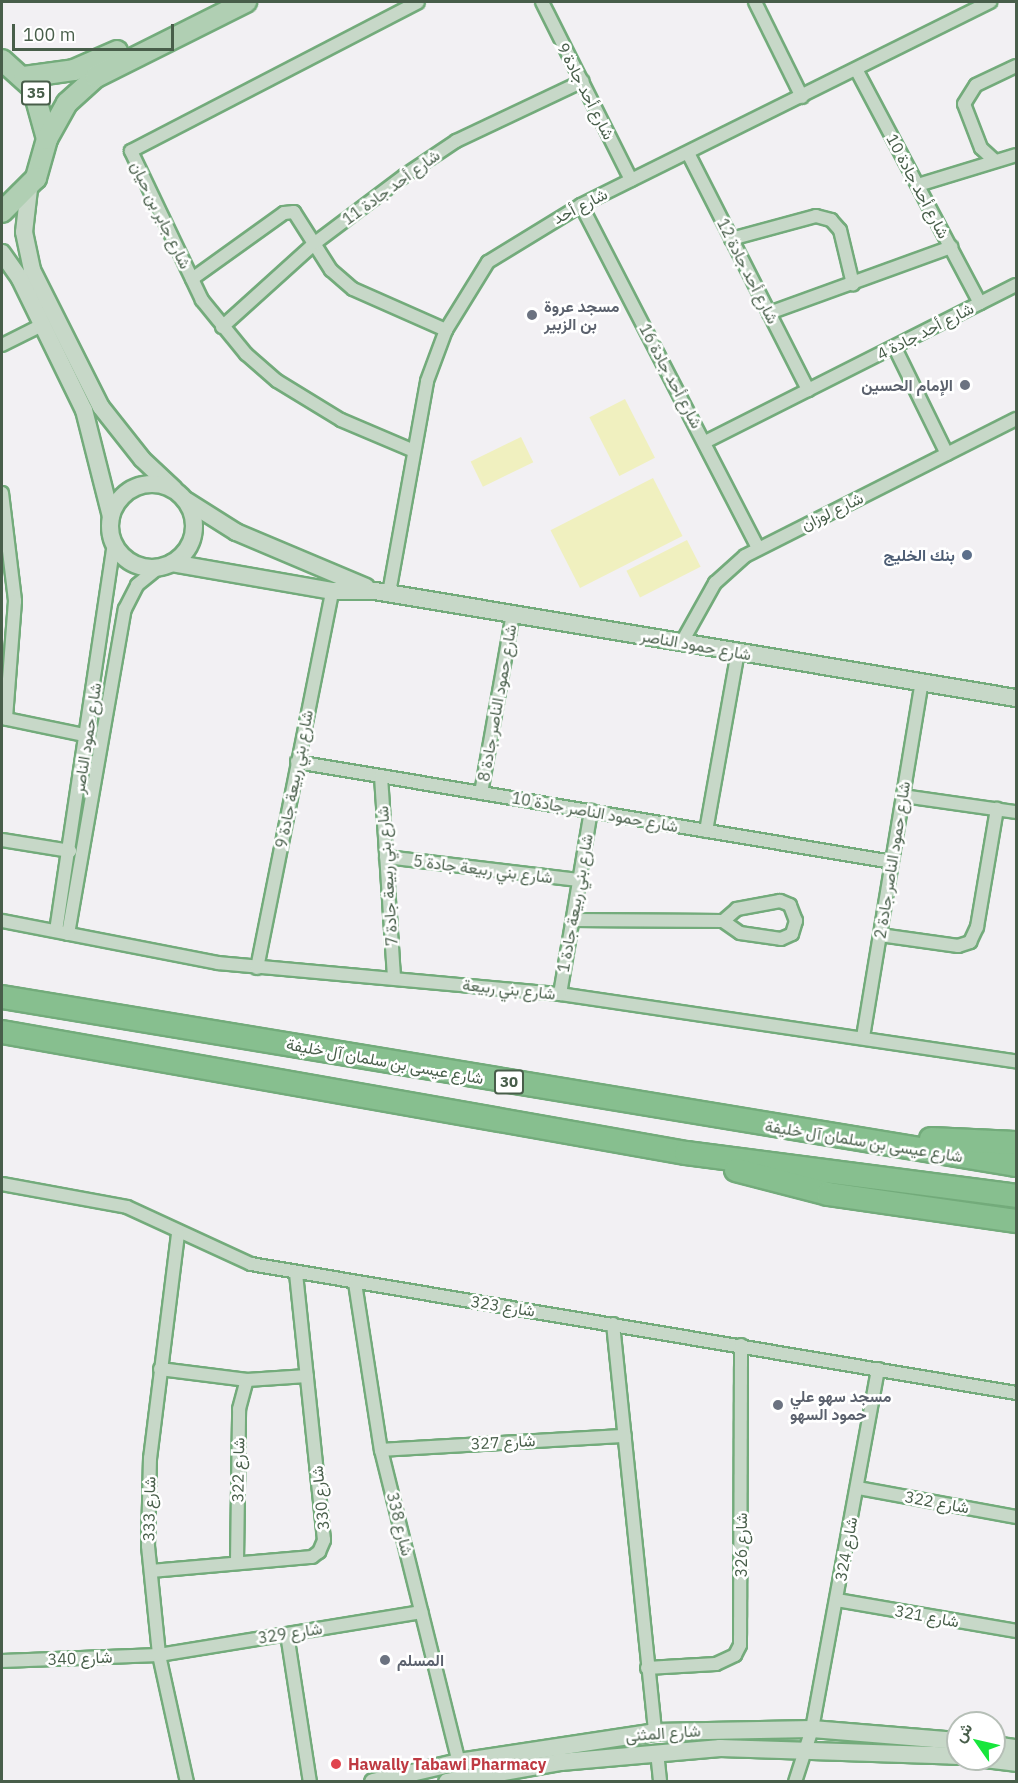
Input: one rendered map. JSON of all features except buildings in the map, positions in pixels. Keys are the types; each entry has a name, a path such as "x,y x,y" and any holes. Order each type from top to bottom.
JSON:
{"highway":[{"name":"شارع عيسى بن سلمان آل خليفة","path":"2,997 827,1136 1017,1165"},
{"name":"شارع عيسى بن سلمان آل خليفة","path":"2,1032 686,1153 1017,1196"},
{"path":"827,1136 1017,1143"},
{"path":"686,1153 828,1194 1017,1221"}],"main road":[{"path":"24,77 90,64 217,2"},
{"path":"47,139 68,103 96,77 246,2"},
{"name":"35","path":"2,60 24,77 39,100 47,139 42,165 29,189 2,212"}],"street":[{"name":"شارع جابر بن حيان","path":"414,451 341,420 277,381 222,327 192,279 131,151 418,2"},
{"name":"شارع أحد جادة 9","path":"542,2 631,180"},
{"path":"755,2 802,97"},
{"name":"شارع أحد","path":"382,592 414,451 427,381 446,330 488,262 582,205 990,2"},
{"path":"995,161 981,148 964,104 975,85 1017,66"},
{"name":"شارع أحد جادة 10","path":"856,69 980,303"},
{"name":"شارع أحد جادة 11","path":"222,327 315,243 456,141 583,81"},
{"name":"شارع أحد جادة 12","path":"688,153 808,390"},
{"path":"918,185 1017,155"},
{"name":"شارع حمود الناصر","path":"29,189 24,232 32,270 101,407 142,459 180,495 236,532 382,592"},
{"name":"شارع أحد جادة 16","path":"582,205 758,548"},
{"path":"192,279 284,213 301,219 331,270 353,289 446,330"},
{"path":"731,239 816,216 831,220 840,230 853,284"},
{"path":"769,313 951,248"},
{"path":"2,254 42,325 84,410 111,517 114,544 132,563 165,566 191,542 195,528 180,495 162,484 135,487 111,517"},
{"name":"شارع أحد جادة 4","path":"705,442 1017,285"},
{"path":"2,345 42,325"},
{"path":"894,348 947,454"},
{"name":"شارع لوزان","path":"682,642 715,583 758,548 1017,419"},
{"path":"2,493 6,542 15,600 4,718 88,736"},
{"name":"شارع حمود الناصر","path":"62,932 70,851 114,544"},
{"path":"297,584 303,561"},
{"name":"شارع حمود الناصر","path":"62,932 125,609 137,585 165,566 332,591 382,592 1017,698"},
{"name":"شارع بني ربيعة جادة 9","path":"257,968 332,591"},
{"name":"شارع حمود الناصر جادة 8","path":"481,793 513,614"},
{"path":"706,831 738,652"},
{"name":"شارع حمود الناصر جادة 2","path":"863,1037 922,682"},
{"name":"شارع حمود الناصر جادة 10","path":"297,762 892,862"},
{"name":"شارع بني ربيعة جادة 7","path":"381,776 394,976"},
{"path":"903,796 1017,812"},
{"path":"880,935 958,946 970,942 977,927 997,809"},
{"name":"شارع بني ربيعة جادة 1","path":"560,994 591,811"},
{"path":"2,840 70,851"},
{"name":"شارع بني ربيعة جادة 5","path":"386,857 579,880"},
{"path":"573,920 723,921 740,933 782,939 792,934 796,921 783,901 737,909 723,921"},
{"name":"شارع بني ربيعة","path":"2,921 257,968 394,976 560,994 1017,1061"},
{"name":"شارع 323","path":"2,1184 104,1200 155,1219 178,1234 222,1255 296,1273 741,1345 1017,1393"},
{"name":"شارع 333","path":"178,1234 150,1458 151,1571 159,1655 187,1782"},
{"name":"شارع 330","path":"151,1571 237,1561 312,1557 322,1546 296,1273"},
{"name":"شارع 338","path":"355,1283 381,1450 459,1762"},
{"path":"614,1324 654,1732"},
{"name":"شارع 326","path":"647,1668 716,1664 735,1654 740,1645 741,1345"},
{"path":"160,1369 247,1380 307,1376"},
{"name":"شارع 324","path":"795,1782 812,1729 878,1369"},
{"name":"شارع 322","path":"237,1561 239,1409 247,1380"},
{"name":"شارع 327","path":"381,1450 625,1436"},
{"name":"شارع 322","path":"858,1488 1017,1517"},
{"name":"شارع 321","path":"837,1600 1017,1631"},
{"name":"شارع 329","path":"159,1655 422,1612"},
{"path":"287,1634 310,1782"},
{"name":"شارع 340","path":"2,1661 159,1655"},
{"name":"شارع المثنى","path":"373,1782 459,1762 654,1732 812,1729 946,1740"},
{"name":"شارع المثنى","path":"447,1782 657,1752 805,1749 946,1755"},
{"path":"657,1752 660,1782"}],"green space":[{"path":"625,399 655,458 619,476 589,417"},
{"path":"521,437 533,462 483,487 471,462"},
{"path":"653,478 683,536 580,588 551,530"},
{"path":"687,540 701,567 640,598 626,571"}],"place":[{"name":"مسجد عروة بن الزبير","path":"532,315"},
{"name":"الإمام الحسين","path":"965,385"},
{"name":"بنك الخليج","path":"967,555"},
{"name":"مسجد سهو علي حمود السهو","path":"778,1405"},
{"name":"المسلم","path":"385,1660"},
{"name":"Hawally Tabawi Pharmacy","path":"336,1764"}]}
